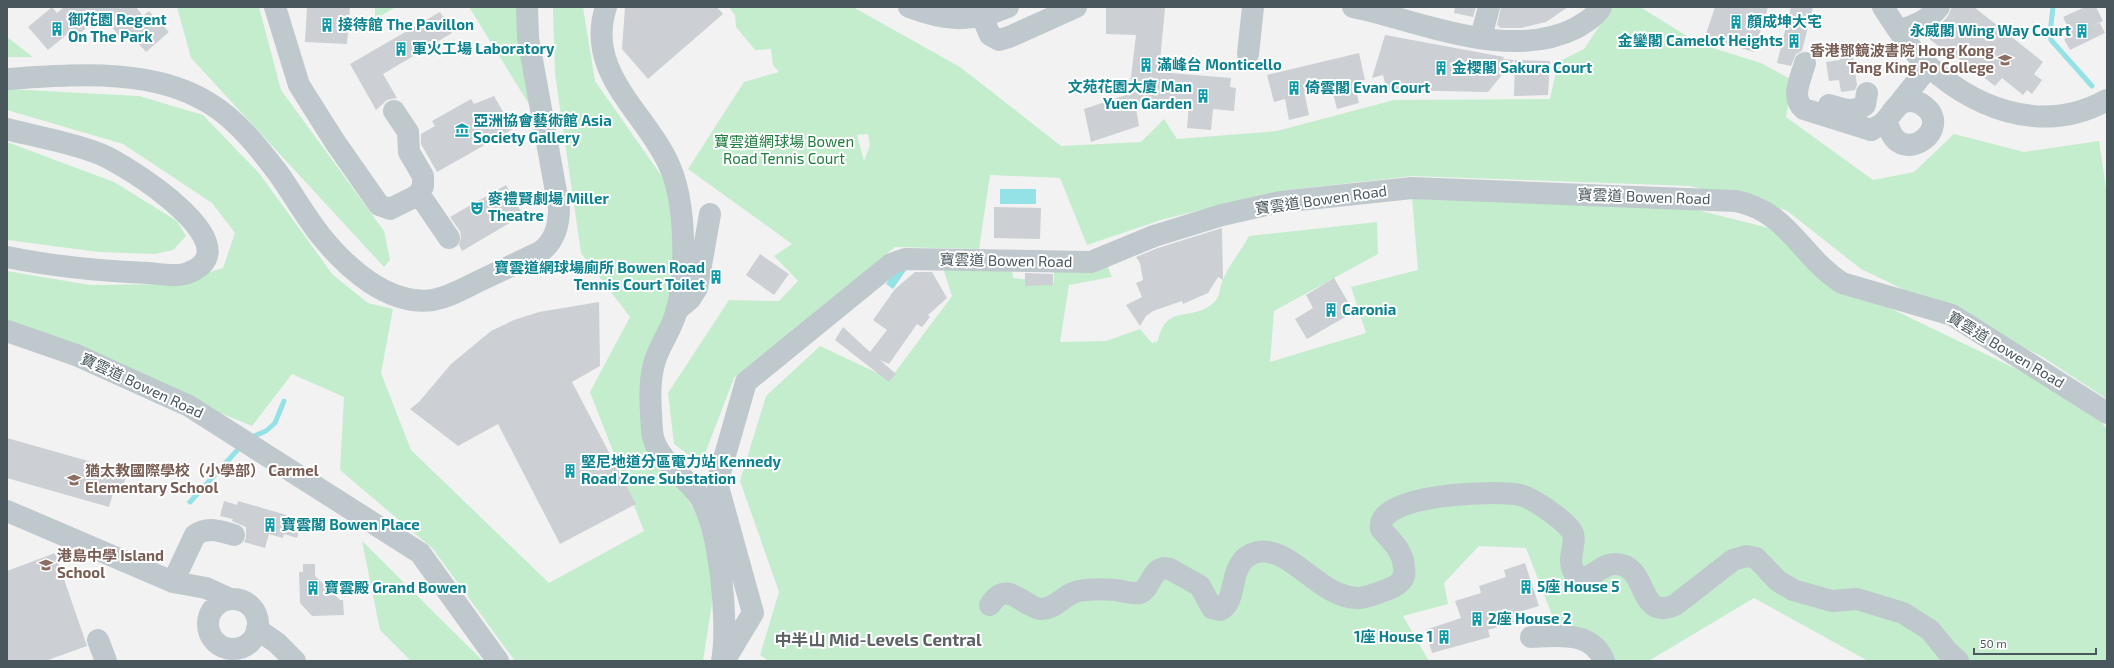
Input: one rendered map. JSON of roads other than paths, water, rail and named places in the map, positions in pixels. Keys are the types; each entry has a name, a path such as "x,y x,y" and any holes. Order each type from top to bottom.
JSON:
{"street":[{"path":"275,7 299,85 335,142 379,205 390,209 419,194 423,186 423,176 408,152 408,132 394,111"},
{"path":"7,80 61,76 124,78 174,87 200,98 221,111 249,138 277,172 322,237 347,264 369,281 395,294 408,298 432,300 450,295 540,252 550,243 556,230 559,208 528,38 527,7"},
{"path":"606,7 601,39 607,67 666,159 677,188 680,204 683,239 680,287 676,311 670,330 653,365 652,433 657,448 697,494 706,511 721,579 724,647 723,661"},
{"path":"909,7 952,19 982,16 1008,7"},
{"path":"982,16 990,35 999,40 1076,7"},
{"path":"1248,54 1253,7"},
{"path":"1353,7 1414,24 1482,37 1519,42 1547,39 1568,32 1593,12"},
{"path":"1482,37 1489,7"},
{"path":"1883,7 1911,47 1929,66 1984,104 2014,114 2061,115 2091,108 2107,100"},
{"path":"1899,31 1922,23 1930,9"},
{"path":"1805,63 1796,98 1798,104 1804,109 1813,112 1880,129 1929,66"},
{"path":"1813,112 1818,102 1849,111 1856,110 1865,105 1867,93"},
{"path":"7,129 100,154 124,166 185,212 203,232 207,247 203,262 194,271 183,275 86,270 7,257"},
{"name":"寶雲道 Bowen Road","path":"723,661 753,613 717,483 746,382 896,261 905,259 1091,262 1154,236 1222,215 1280,202 1412,188 1736,201 1764,210 1778,221 1829,273 1842,283 1952,315 2107,413"},
{"path":"419,194 449,238"},
{"path":"676,311 690,299 697,288 710,214"},
{"name":"寶雲道 Bowen Road","path":"7,331 76,355 189,406 420,552 498,661"},
{"path":"990,605 994,599 1006,594 1017,596 1037,608 1045,609 1052,607 1070,593 1080,590 1111,590 1140,593 1144,591 1155,572 1164,568 1170,569 1200,586 1212,608 1220,610 1228,603 1233,580 1241,563 1253,554 1263,552 1282,557 1317,582 1336,592 1354,597 1363,597 1393,587 1400,583 1404,576 1404,564 1399,550 1381,529 1382,520 1387,514 1410,503 1440,496 1517,495 1538,504 1570,529 1574,538 1570,557 1571,567 1576,575 1582,578 1588,577 1611,564 1625,567 1638,578 1648,601 1655,608 1664,608 1675,605 1733,560 1743,556 1749,556 1759,560 1778,581 1793,590 1832,601 1857,599 1911,617 1930,630 1947,651 1958,661"},
{"path":"7,511 173,582 189,593 201,608 211,633 227,648 243,646"},
{"path":"173,582 195,535 202,530 213,529 234,535"},
{"path":"173,582 206,588 230,599"},
{"path":"210,661 211,611 223,601 238,599 251,607 256,614 257,629 254,636 224,661"},
{"path":"257,629 277,643 295,661"},
{"path":"1531,637 1564,635 1580,638 1592,644 1604,661"},
{"path":"98,640 106,661"}],"water":[{"path":"1000,189 1036,189 1036,204 1000,204"},
{"path":"899,264 907,269 893,289 886,284"}],"waterway":[{"path":"2053,7 2050,33 2051,40 2092,86"},
{"path":"249,438 266,431 275,423 284,401"},
{"path":"190,502 242,445"}],"place":[{"name":"顏成坤大宅","path":"1736,22"},
{"name":"接待館 The Pavillon","path":"327,25"},
{"name":"御花園 Regent On The Park","path":"57,29"},
{"name":"永威閣 Wing Way Court","path":"2082,31"},
{"name":"金鑾閣 Camelot Heights","path":"1794,41"},
{"name":"軍火工場 Laboratory","path":"401,49"},
{"name":"香港鄧鏡波書院 Hong Kong Tang King Po College","path":"2005,60"},
{"name":"滿峰台 Monticello","path":"1146,65"},
{"name":"金櫻閣 Sakura Court","path":"1441,68"},
{"name":"倚雲閣 Evan Court","path":"1294,88"},
{"name":"文苑花園大廈 Man Yuen Garden","path":"1203,96"},
{"name":"亞洲協會藝術館 Asia Society Gallery","path":"462,130"},
{"name":"麥禮賢劇場 Miller Theatre","path":"477,208"},
{"name":"寶雲道網球場廁所 Bowen Road Tennis Court Toilet","path":"716,277"},
{"name":"Caronia","path":"1331,310"},
{"name":"堅尼地道分區電力站 Kennedy Road Zone Substation","path":"570,471"},
{"name":"猶太教國際學校（小學部） Carmel Elementary School","path":"74,480"},
{"name":"寶雲閣 Bowen Place","path":"270,525"},
{"name":"港島中學 Island School","path":"46,565"},
{"name":"5座 House 5","path":"1526,587"},
{"name":"寶雲殿 Grand Bowen","path":"313,588"},
{"name":"2座 House 2","path":"1477,619"},
{"name":"1座 House 1","path":"1444,637"}],"district":[{"name":"中半山 Mid-Levels Central","path":"878,640"}],"park label":[{"name":"寶雲道網球場 Bowen Road Tennis Court","path":"784,150"}]}
